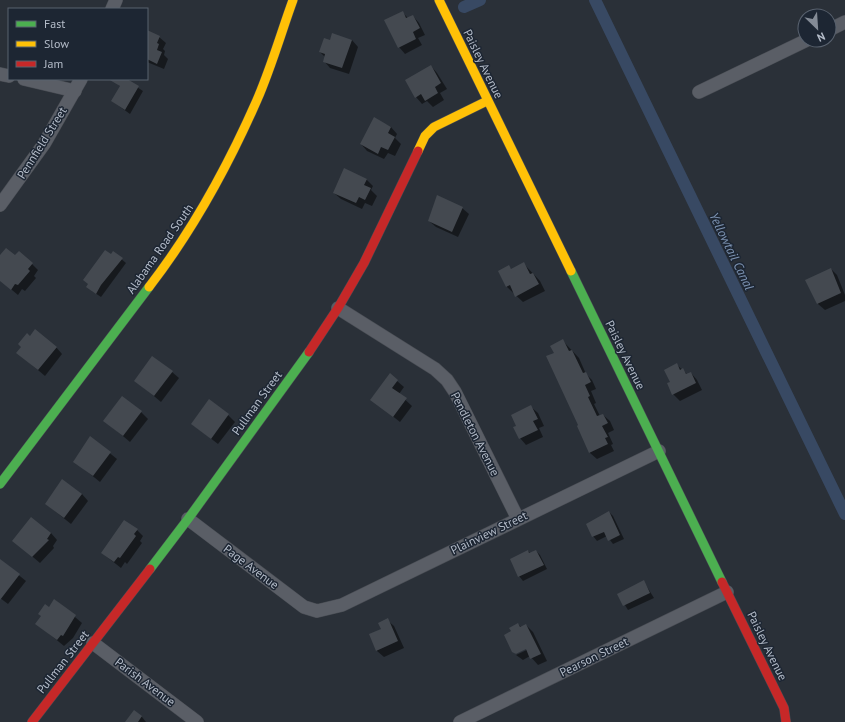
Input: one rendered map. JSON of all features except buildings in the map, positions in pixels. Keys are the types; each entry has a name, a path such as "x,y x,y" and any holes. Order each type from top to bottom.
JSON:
{"street":[{"name":"Alabama Road South","path":"0,484 164,268 206,202 257,99 293,0"},
{"name":"Paisley Avenue","path":"439,0 784,708 786,722"},
{"path":"699,92 797,45"},
{"path":"28,80 74,91"},
{"name":"Pennfield Street","path":"0,205 44,144 80,80"},
{"name":"Pullman Street","path":"32,722 188,519 297,369 338,308 367,256 425,136 434,127 446,120 487,101"},
{"name":"Pendleton Avenue","path":"338,308 434,368 447,380 455,392 518,519"},
{"name":"Plainview Street","path":"317,611 342,605 659,451"},
{"name":"Page Avenue","path":"188,519 304,606 317,611"},
{"name":"Pearson Street","path":"460,722 727,592"},
{"name":"Parish Avenue","path":"93,643 197,722"}],"waterway":[{"path":"464,7 480,0"},
{"name":"Yellowtail Canal","path":"595,0 845,514"}],"traffic: fast":[{"path":"571,271 722,582"},
{"path":"0,484 149,287"},
{"path":"150,569 309,352"}],"traffic: slow":[{"path":"149,287 195,220 222,173 246,125 262,88 293,0"},
{"path":"439,0 571,271"},
{"path":"418,151 425,136 434,127 487,101"}],"traffic: jam":[{"path":"309,352 338,308 364,263 418,151"},
{"path":"32,722 150,569"},
{"path":"722,582 784,708 786,722"}]}
